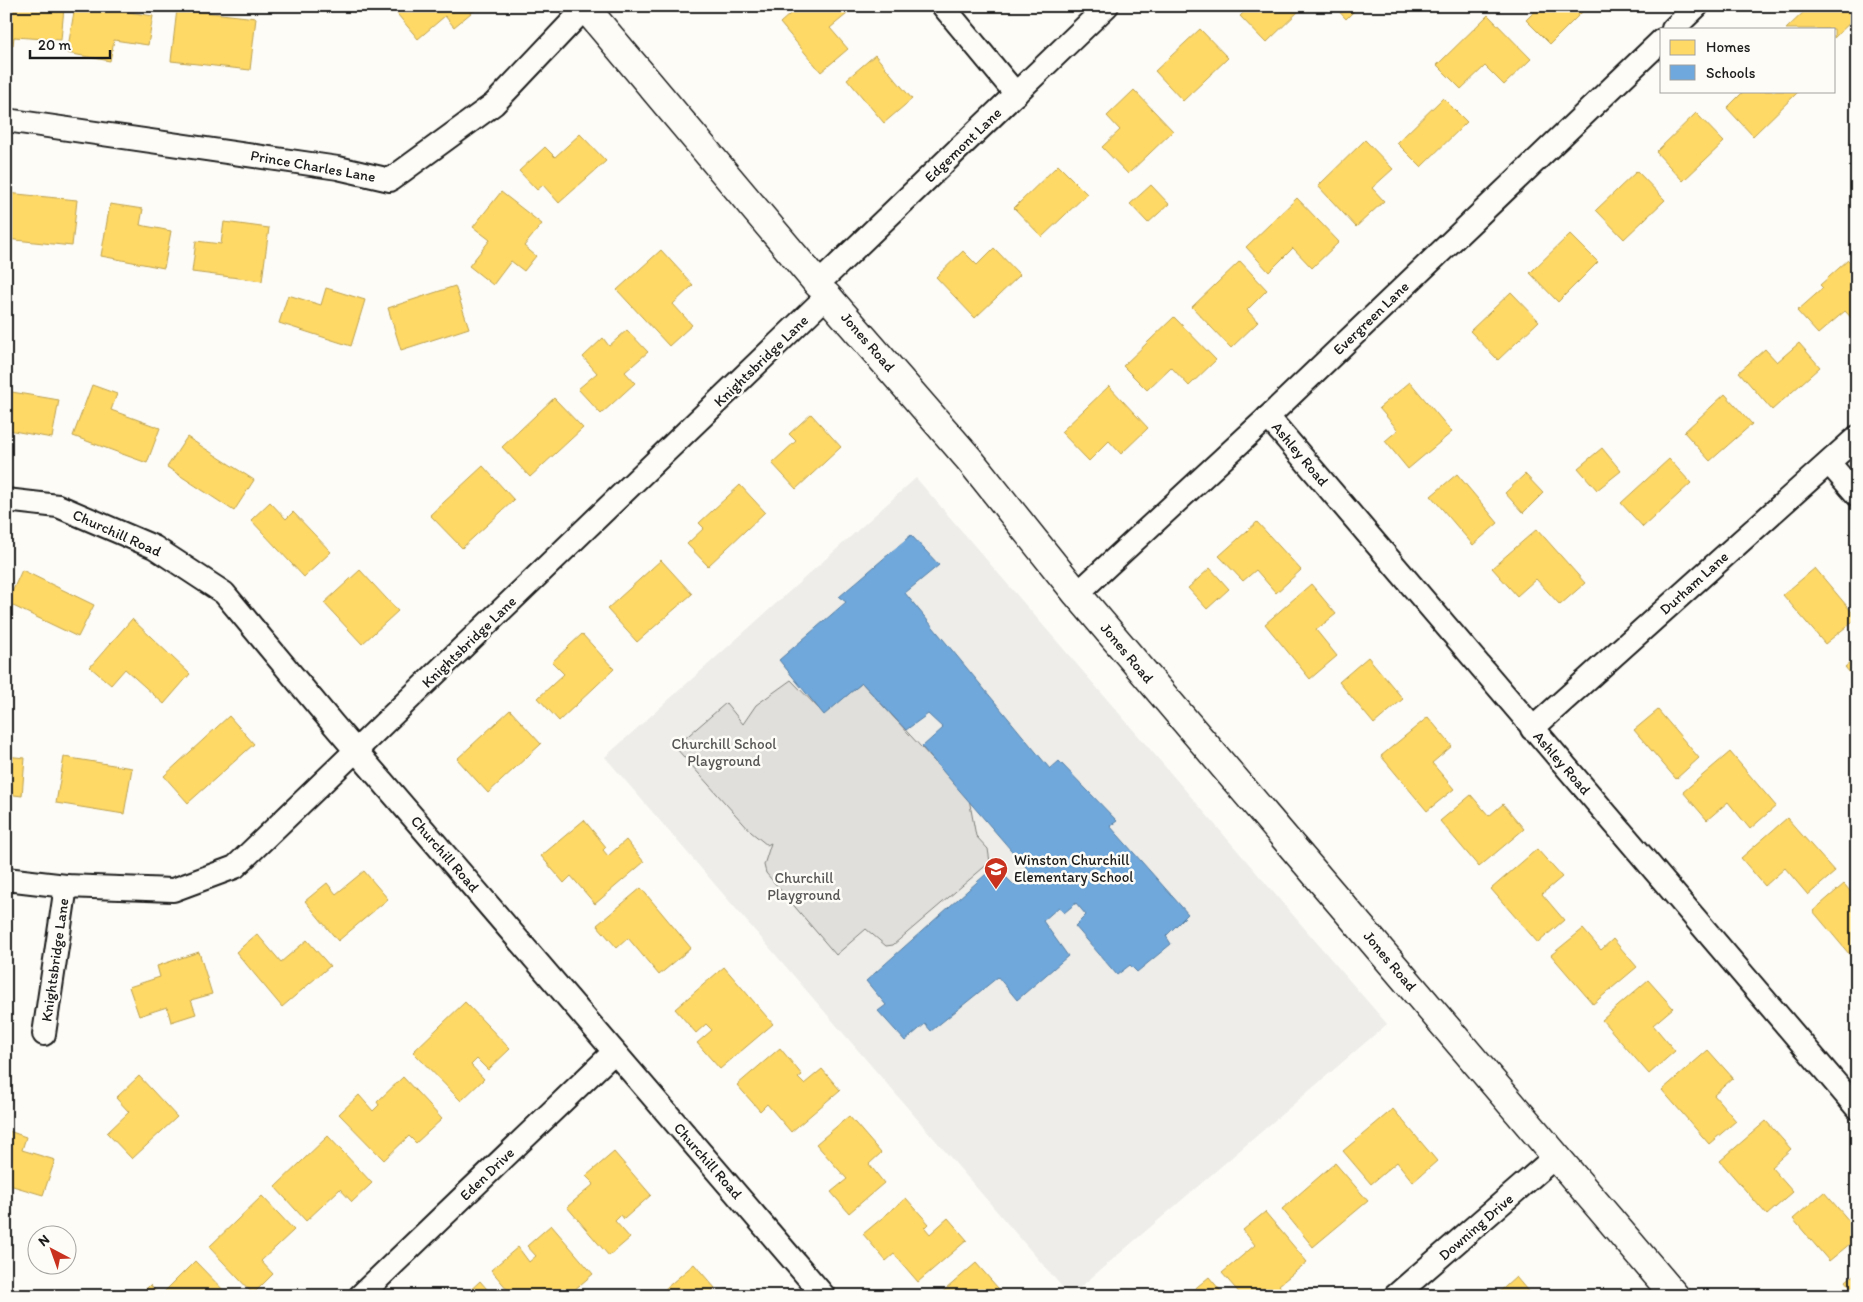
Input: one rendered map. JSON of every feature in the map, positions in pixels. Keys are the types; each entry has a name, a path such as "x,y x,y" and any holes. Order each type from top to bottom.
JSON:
{"street":[{"path":"943,6 1016,94"},
{"name":"Edgemont Lane","path":"823,290 1016,94 1107,6"},
{"path":"1674,28 1697,6"},
{"name":"Prince Charles Lane","path":"6,120 338,168 390,180 494,104 585,7"},
{"name":"Jones Road","path":"585,7 823,290 969,459 1077,594 1675,1296"},
{"name":"Evergreen Lane","path":"1077,594 1268,417 1660,42"},
{"name":"Knightsbridge Lane","path":"6,879 66,886 173,890 235,867 356,751 823,290"},
{"name":"Ashley Road","path":"1268,417 1857,1108"},
{"name":"Durham Lane","path":"1532,729 1857,437"},
{"path":"1828,463 1857,495"},
{"name":"Churchill Road","path":"6,500 58,506 154,547 224,593 356,751 824,1296"},
{"name":"Knightsbridge Lane","path":"44,1034 66,886"},
{"name":"Eden Drive","path":"360,1296 614,1052"},
{"name":"Downing Drive","path":"1395,1296 1556,1156"}],"shaded area":[{"name":"Winston Churchill Elementary School","path":"916,478 1387,1024 1070,1296 605,757"}],"green space":[{"path":"791,680 824,714 862,683 969,799 976,836 988,849 990,862 893,945 886,946 866,929 836,955 766,873 764,865 771,843 767,845 751,832 675,747 726,703 743,724 756,705"}],"building: Homes":[{"path":"6,6 64,8 61,40 14,37 13,45 6,44"},
{"path":"75,6 93,6 153,16 148,45 114,40 110,61 67,53"},
{"path":"397,6 476,6 477,8 454,27 445,16 418,39 393,9"},
{"path":"799,6 841,6 847,14 830,28 848,49 821,72 780,23"},
{"path":"1250,6 1304,6 1266,43 1240,16"},
{"path":"1334,6 1359,6 1346,19"},
{"path":"1540,6 1588,6 1550,44 1526,20"},
{"path":"1810,6 1844,6 1855,18 1836,36 1836,28 1787,28"},
{"path":"177,9 256,18 250,70 171,61"},
{"path":"1488,15 1531,59 1504,85 1485,66 1461,89 1437,65"},
{"path":"1200,29 1228,58 1183,101 1155,71"},
{"path":"875,55 912,99 884,123 847,79"},
{"path":"1134,90 1173,131 1128,174 1102,147 1120,130 1107,116"},
{"path":"1743,92 1798,92 1753,136 1727,108"},
{"path":"1443,98 1467,122 1421,167 1397,143"},
{"path":"1696,113 1724,142 1683,181 1656,152"},
{"path":"580,134 606,161 559,203 543,185 537,190 519,171 545,147 555,157"},
{"path":"1365,140 1393,169 1372,188 1384,201 1356,227 1318,186"},
{"path":"1058,165 1087,194 1042,237 1014,208"},
{"path":"1637,171 1665,200 1624,239 1596,210"},
{"path":"1151,185 1169,204 1148,223 1130,204"},
{"path":"501,192 542,224 524,246 536,256 524,271 511,261 493,285 469,266 490,240 473,227"},
{"path":"7,193 77,200 72,246 6,239"},
{"path":"1297,198 1339,242 1312,268 1293,248 1269,272 1246,247"},
{"path":"110,204 143,209 140,225 171,231 164,268 101,256"},
{"path":"224,222 269,228 262,281 192,272 196,241 221,244"},
{"path":"1570,234 1598,262 1558,302 1530,273"},
{"path":"994,248 1020,275 975,318 936,277 963,251 977,265"},
{"path":"661,250 693,285 673,304 692,325 669,346 617,290"},
{"path":"1848,260 1857,269 1857,324 1845,311 1818,334 1797,311 1823,288 1820,285"},
{"path":"1240,261 1267,290 1247,310 1258,322 1231,348 1192,307"},
{"path":"455,286 469,328 401,350 388,308"},
{"path":"326,288 365,300 351,346 279,323 288,295 321,305"},
{"path":"1511,292 1539,321 1498,360 1470,331"},
{"path":"1174,317 1216,360 1189,386 1171,367 1147,390 1123,366"},
{"path":"627,330 648,352 625,372 635,383 601,414 578,389 597,373 583,357 603,338 609,346"},
{"path":"1799,343 1820,367 1772,410 1739,372 1765,349 1777,362"},
{"path":"1410,382 1452,432 1408,469 1385,441 1398,430 1379,408"},
{"path":"92,385 117,394 111,410 160,428 147,463 73,436"},
{"path":"1109,386 1148,428 1121,454 1109,441 1089,461 1061,432"},
{"path":"6,391 59,400 52,438 8,430"},
{"path":"1725,394 1752,424 1710,461 1684,432"},
{"path":"554,398 583,428 530,477 502,447"},
{"path":"811,414 841,447 796,489 772,463 796,441 789,434"},
{"path":"187,437 254,480 234,511 167,467"},
{"path":"1602,448 1621,471 1597,490 1578,468"},
{"path":"1669,459 1691,483 1643,527 1621,503"},
{"path":"483,466 514,500 462,548 430,515"},
{"path":"1457,474 1498,523 1473,545 1431,496"},
{"path":"1525,474 1543,493 1523,513 1505,493"},
{"path":"740,485 765,512 708,566 687,544 704,528 699,523"},
{"path":"270,502 286,519 293,512 331,552 304,577 251,520"},
{"path":"1257,522 1301,570 1276,593 1256,570 1243,581 1219,556"},
{"path":"1537,529 1585,583 1560,605 1536,579 1517,596 1492,568"},
{"path":"661,560 692,594 637,642 607,609"},
{"path":"1210,568 1229,589 1207,609 1188,588"},
{"path":"1815,568 1857,618 1825,644 1783,595"},
{"path":"22,570 94,605 78,637 7,603"},
{"path":"360,570 398,611 362,644 324,603"},
{"path":"1311,584 1336,614 1316,630 1337,656 1310,679 1265,624"},
{"path":"132,619 190,674 164,704 125,669 111,685 90,667"},
{"path":"582,634 614,669 559,721 538,698 564,674 552,662"},
{"path":"1368,657 1403,699 1374,724 1339,682"},
{"path":"1857,657 1857,681 1845,667"},
{"path":"510,710 541,744 488,793 457,759"},
{"path":"1658,710 1699,758 1676,779 1634,730"},
{"path":"229,716 254,744 188,803 164,776"},
{"path":"1428,717 1452,746 1432,763 1454,789 1427,811 1381,756"},
{"path":"1730,752 1776,806 1750,829 1728,802 1707,820 1683,792"},
{"path":"6,756 25,758 22,796 6,794"},
{"path":"64,757 132,768 124,814 56,803"},
{"path":"1471,795 1489,816 1503,804 1524,829 1479,867 1440,821"},
{"path":"1787,818 1835,872 1808,895 1785,868 1765,886 1741,858"},
{"path":"584,820 606,847 603,850 608,856 626,840 644,862 595,904 571,876 564,883 541,856"},
{"path":"1537,849 1562,877 1542,894 1564,920 1538,943 1491,889"},
{"path":"364,871 388,899 338,941 305,901 327,883 336,894"},
{"path":"1844,884 1857,899 1857,959 1855,961 1813,911"},
{"path":"641,888 691,948 659,975 628,938 617,948 597,925"},
{"path":"1583,929 1601,950 1613,939 1637,967 1593,1004 1551,955"},
{"path":"257,934 281,962 307,940 330,966 282,1007 236,952"},
{"path":"199,952 212,994 191,1000 196,1014 171,1022 167,1007 139,1016 129,987 160,977 157,966"},
{"path":"724,967 773,1024 720,1069 697,1043 712,1030 706,1024 696,1033 675,1009"},
{"path":"1648,980 1673,1008 1653,1025 1675,1051 1649,1074 1602,1020"},
{"path":"465,1002 510,1049 488,1070 477,1059 471,1065 484,1079 461,1101 413,1052"},
{"path":"780,1048 802,1075 798,1078 804,1084 822,1069 840,1090 791,1132 767,1104 760,1111 737,1085"},
{"path":"1708,1050 1733,1078 1714,1095 1736,1121 1709,1144 1662,1090"},
{"path":"139,1076 177,1117 132,1159 107,1133 129,1112 116,1098"},
{"path":"403,1077 442,1119 416,1143 409,1136 384,1160 339,1114 359,1095 373,1111 379,1105 377,1102"},
{"path":"1393,1109 1437,1161 1413,1182 1397,1162 1371,1184 1343,1151"},
{"path":"849,1116 881,1153 869,1164 884,1183 849,1213 831,1192 847,1179 816,1144"},
{"path":"1766,1121 1791,1149 1771,1167 1793,1192 1767,1215 1720,1161"},
{"path":"6,1130 26,1137 22,1150 55,1160 43,1195 6,1184"},
{"path":"328,1136 372,1183 352,1202 340,1189 306,1221 275,1187"},
{"path":"614,1152 651,1195 624,1219 621,1215 615,1221 630,1238 609,1256 567,1207 594,1184 586,1176"},
{"path":"1335,1163 1368,1201 1313,1247 1282,1209"},
{"path":"1824,1192 1857,1230 1857,1238 1829,1261 1793,1219"},
{"path":"262,1196 294,1230 261,1261 273,1274 253,1294 209,1247"},
{"path":"906,1198 929,1224 925,1228 930,1234 948,1218 967,1240 918,1282 894,1254 886,1261 863,1234"},
{"path":"1265,1212 1307,1262 1279,1285 1285,1293 1281,1296 1242,1296 1222,1273 1255,1245 1243,1230"},
{"path":"551,1225 593,1274 567,1296 513,1296 491,1270 518,1247 529,1262 536,1256 527,1246"},
{"path":"195,1261 229,1296 160,1296"},
{"path":"976,1263 1005,1296 938,1296"},
{"path":"694,1264 715,1288 706,1296 657,1296"},
{"path":"1857,1272 1857,1295 1846,1281"},
{"path":"1209,1277 1225,1296 1186,1296"},
{"path":"1516,1277 1532,1296 1495,1296"},
{"path":"480,1281 493,1296 464,1296"},
{"path":"150,1285 160,1296 139,1296"}],"building: Schools":[{"path":"911,535 939,565 905,593 1050,769 1059,761 1117,821 1110,826 1188,914 1166,936 1171,944 1137,972 1130,965 1117,975 1075,926 1086,915 1076,903 1064,913 1059,907 1043,921 1068,956 1017,1000 998,977 931,1031 925,1024 905,1041 878,1011 886,1005 866,981 995,866 1014,885 1030,872 922,747 943,728 928,714 906,730 862,683 824,715 779,660 846,602 839,597"}],"place":[{"name":"Winston Churchill Elementary School","path":"996,890"}],"park label":[{"name":"Churchill School Playground","path":"724,752"},
{"name":"Churchill Playground","path":"804,886"}]}
